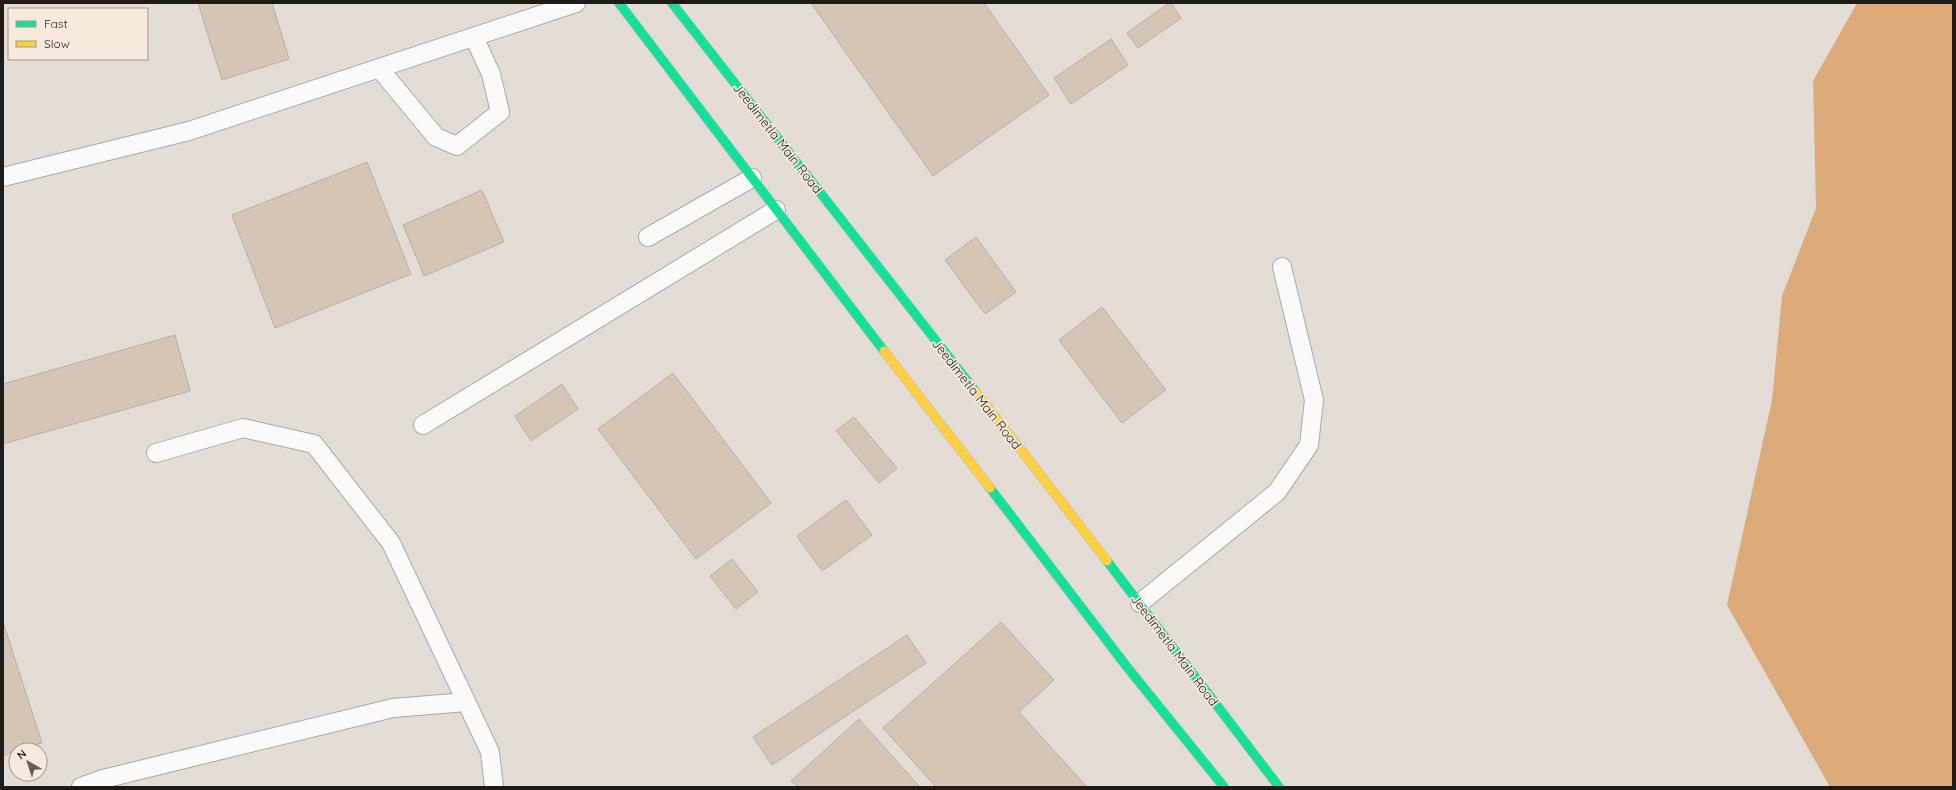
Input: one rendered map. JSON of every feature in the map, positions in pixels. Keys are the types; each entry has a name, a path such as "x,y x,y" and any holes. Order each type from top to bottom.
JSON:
{"main road":[{"path":"619,3 1127,667 1224,787"},
{"name":"Jeedimetla Main Road","path":"672,3 1140,603 1279,787"}],"lane":[{"path":"3,177 189,131 576,3"},
{"path":"379,68 436,137 457,146 500,112 491,74 474,37"},
{"path":"648,237 752,178"},
{"path":"423,425 776,210"},
{"path":"1140,603 1277,492 1309,445 1314,400 1282,267"},
{"path":"156,453 243,428 314,444 391,543 490,752 494,787"},
{"path":"81,787 104,779 394,708 466,702"}],"shaded area":[{"path":"1857,3 1953,3 1953,787 1830,787 1727,605 1772,400 1782,296 1816,208 1813,81"}],"building":[{"path":"198,3 272,3 289,59 222,80"},
{"path":"811,3 984,3 1049,95 933,176"},
{"path":"1171,3 1181,18 1138,48 1127,33"},
{"path":"1111,39 1128,65 1071,104 1054,78"},
{"path":"367,162 411,274 275,328 232,215"},
{"path":"482,190 504,242 424,276 403,225"},
{"path":"976,237 1016,292 985,314 945,260"},
{"path":"1102,307 1166,390 1122,423 1059,340"},
{"path":"175,335 190,391 3,444 3,384"},
{"path":"673,373 771,503 696,559 598,429"},
{"path":"562,384 578,409 531,441 515,416"},
{"path":"854,417 897,468 879,483 836,431"},
{"path":"846,500 872,535 822,571 797,536"},
{"path":"732,559 758,592 736,609 710,576"},
{"path":"3,622 42,742 8,742 8,754 3,756"},
{"path":"1001,622 1054,680 1019,712 1086,786 1085,787 936,787 883,728"},
{"path":"907,635 926,663 772,765 753,737"},
{"path":"859,719 920,787 799,787 791,781"}],"traffic: fast":[{"path":"619,3 884,351"},
{"path":"672,3 976,392"},
{"path":"990,488 1127,667 1224,787"},
{"path":"1107,561 1279,787"}],"traffic: slow":[{"path":"884,351 990,488"},
{"path":"976,392 1107,561"}]}
